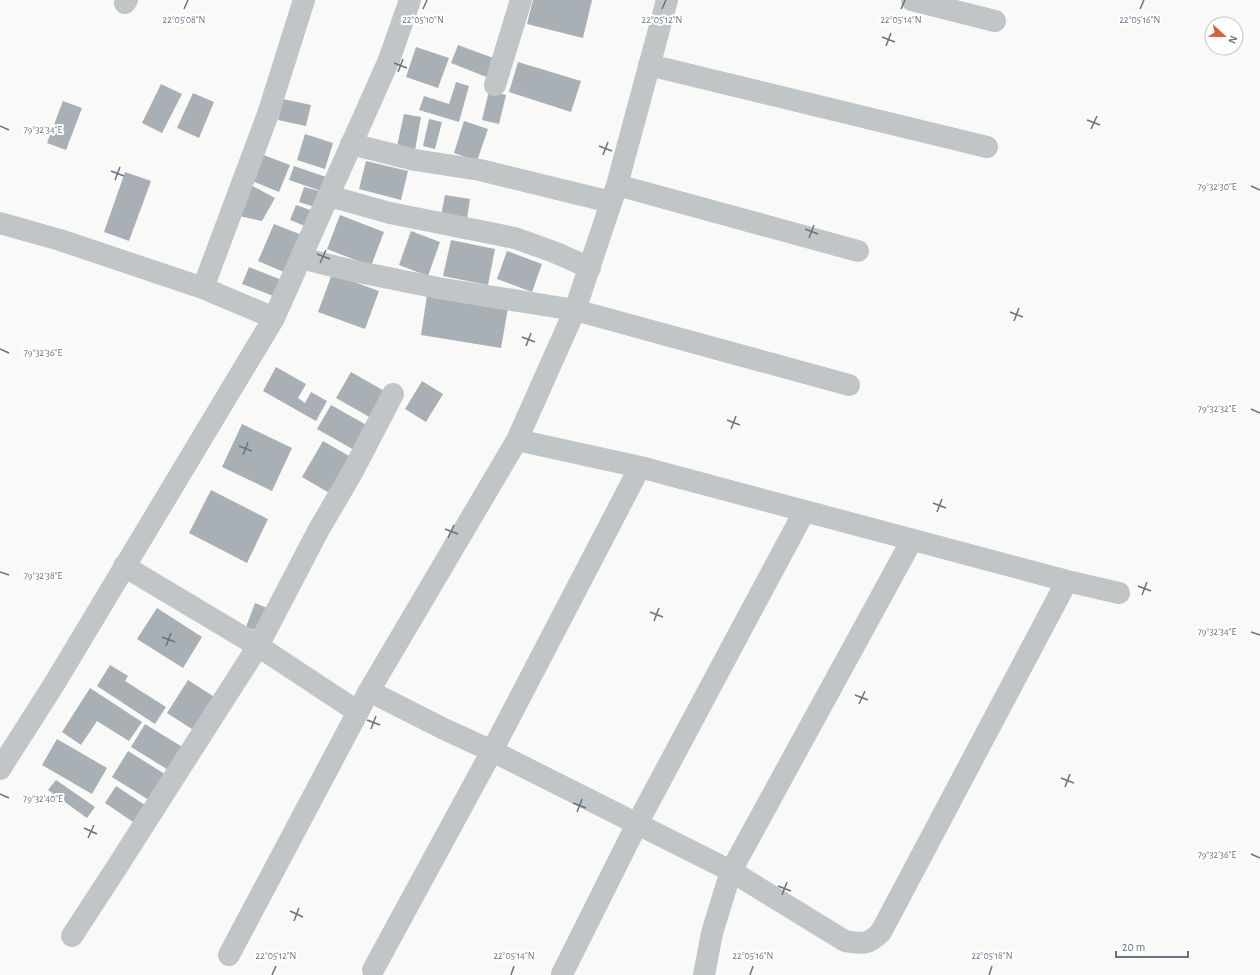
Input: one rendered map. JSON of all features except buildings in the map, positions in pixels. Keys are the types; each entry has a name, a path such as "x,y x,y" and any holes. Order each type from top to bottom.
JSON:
{"street":[{"path":"203,288 268,114 304,0"},
{"path":"0,769 53,686 274,318 389,60 410,0"},
{"path":"495,85 521,0"},
{"path":"229,955 369,691 517,440 576,310 614,194 667,0"},
{"path":"912,0 995,21"},
{"path":"649,65 987,147"},
{"path":"351,144 415,160 614,194 858,251"},
{"path":"329,196 390,213 516,238 554,252 590,268"},
{"path":"0,223 60,240 203,288 274,318"},
{"path":"301,258 438,288 576,310 849,385"},
{"path":"72,936 258,646 318,531 353,471 393,394"},
{"path":"517,440 640,468 1067,582 1118,594"},
{"path":"373,970 492,751 640,468"},
{"path":"562,974 637,824 804,512"},
{"path":"704,975 712,933 731,871 912,540"},
{"path":"124,566 258,646 358,712"},
{"path":"369,691 731,871 845,941 859,943 872,941 881,932 1067,582"}]}
